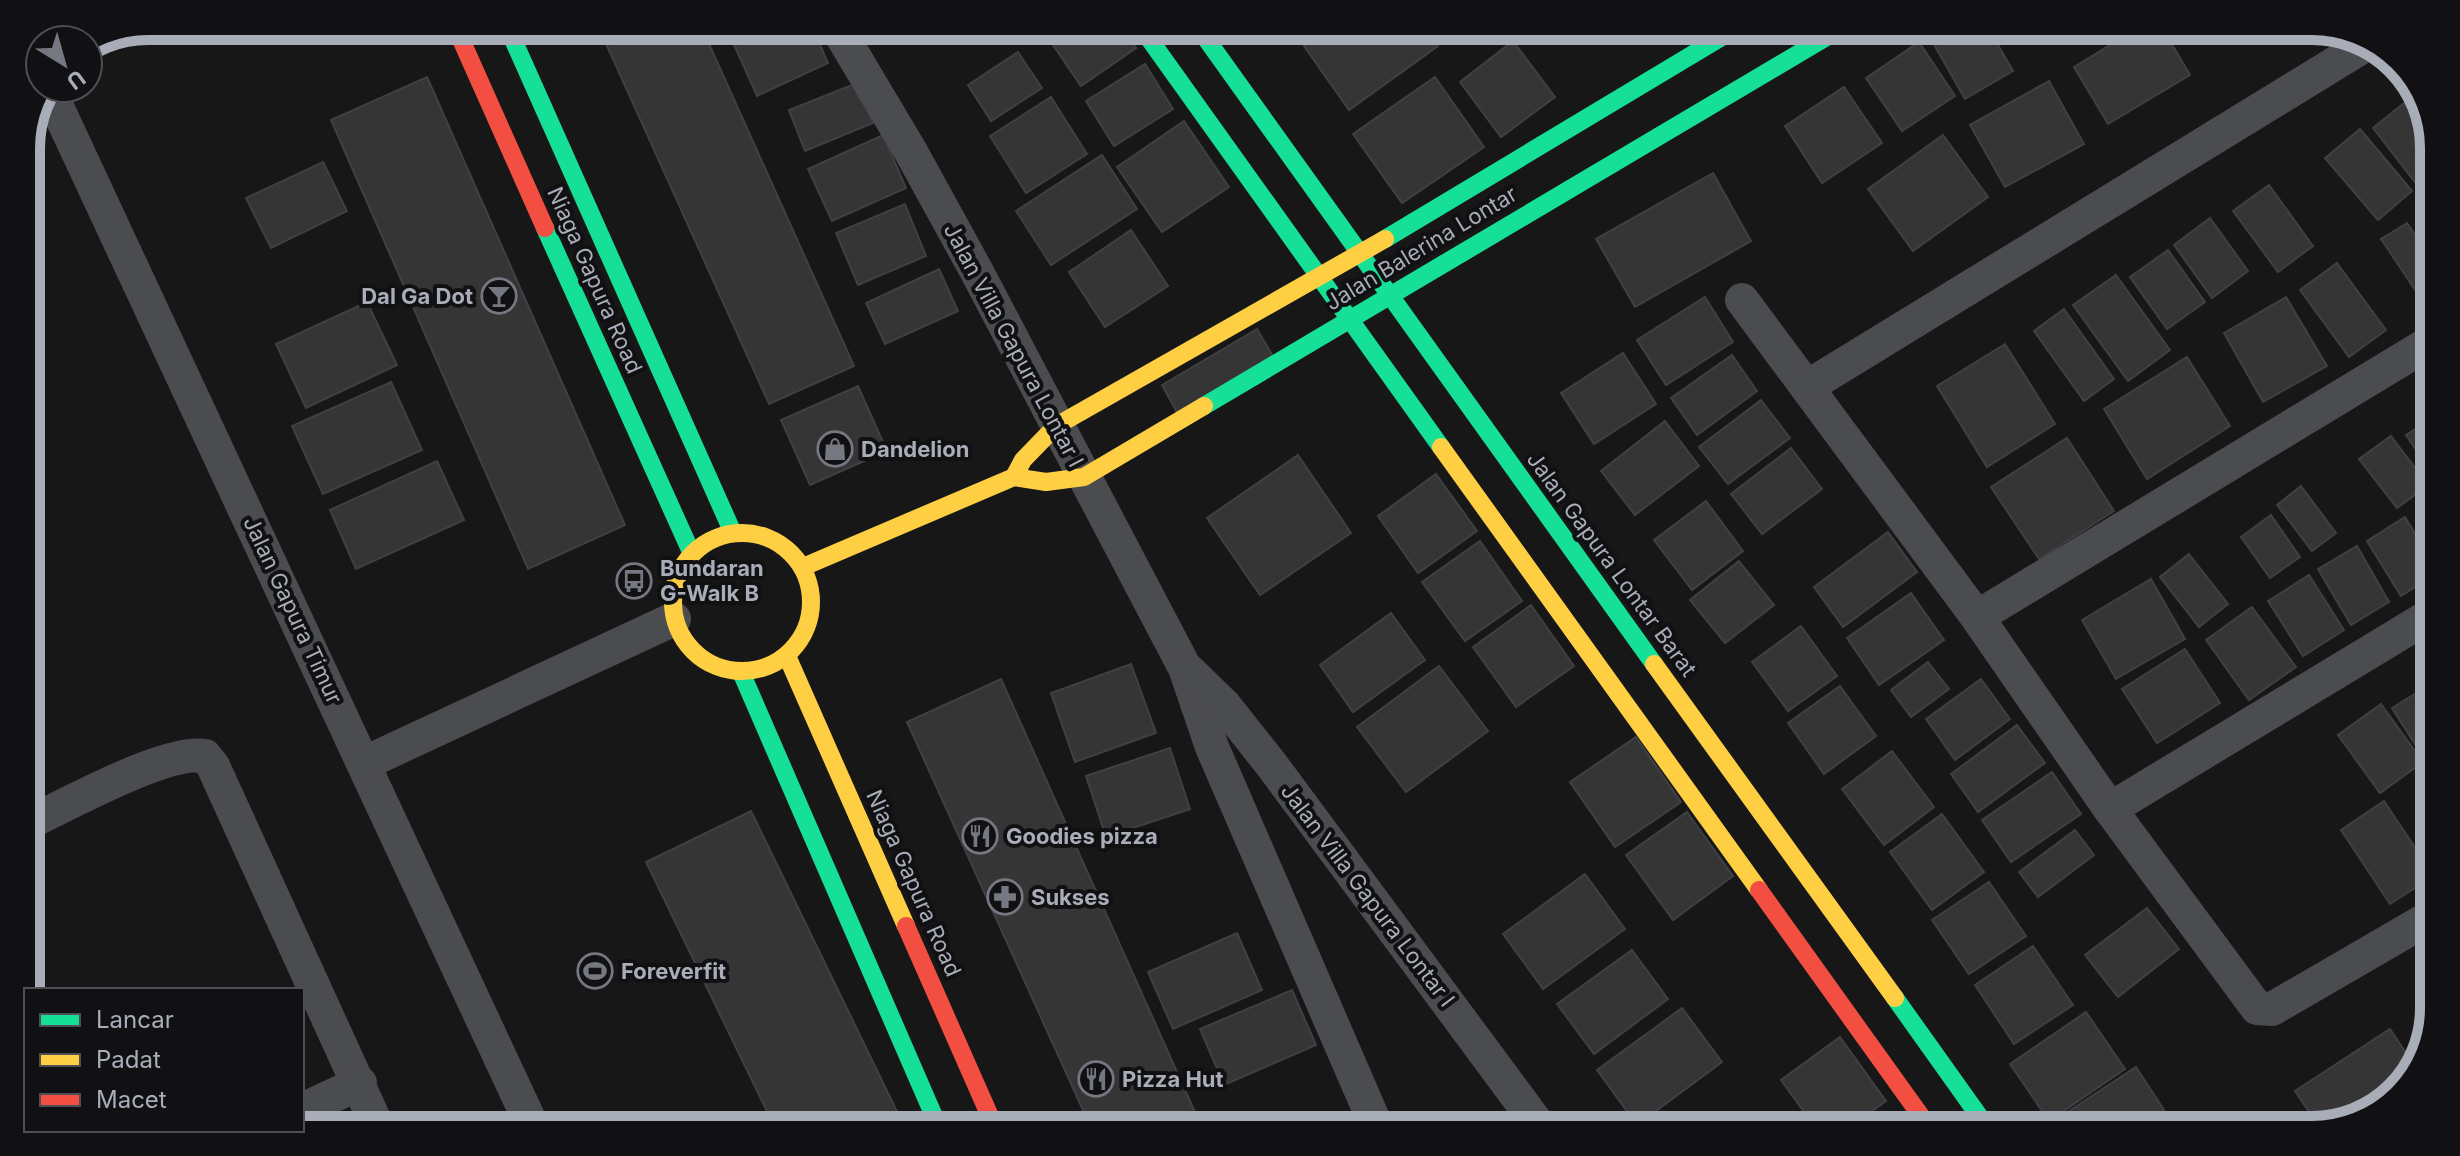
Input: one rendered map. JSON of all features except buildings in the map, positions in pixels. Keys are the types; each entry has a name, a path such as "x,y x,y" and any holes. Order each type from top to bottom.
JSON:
{"street":[{"name":"Niaga Gapura Road","path":"461,40 692,554"},
{"name":"Niaga Gapura Road","path":"513,40 733,533"},
{"name":"Jalan Villa Gapura Lontar I","path":"844,40 919,165 1185,668 1212,747 1372,1116"},
{"path":"1150,40 1921,1116"},
{"path":"1162,57 1184,40"},
{"name":"Jalan Gapura Lontar Barat","path":"1210,40 1389,295 1979,1116"},
{"name":"Jalan Balerina Lontar","path":"1014,477 1023,460 1056,426 1360,254 1717,40"},
{"name":"Jalan Balerina Lontar","path":"803,567 1014,477 1046,482 1084,477 1821,40"},
{"path":"1807,387 2357,50"},
{"name":"Jalan Gapura Timur","path":"56,104 528,1116"},
{"path":"1742,300 1977,617 2110,809 2257,1008 2272,1009 2420,923"},
{"path":"1977,617 2420,348"},
{"path":"733,533 773,540 790,551 803,567 811,590 811,614 802,637 787,656 766,668 741,672 718,668 698,657 683,640 674,619 673,595 679,573 692,554 711,540 733,533"},
{"path":"365,763 674,619"},
{"path":"2110,809 2420,621"},
{"name":"Niaga Gapura Road","path":"787,656 990,1116"},
{"name":"Jalan Villa Gapura Lontar I","path":"1185,668 1225,706 1271,764 1532,1116"},
{"path":"741,672 934,1116"},
{"path":"40,818 145,769 176,758 205,756 213,766 257,856 373,1116"},
{"path":"304,1109 360,1083"}],"traffic: fast":[{"path":"513,40 733,533"},
{"path":"1150,40 1441,447"},
{"path":"1207,40 1654,664"},
{"path":"1385,239 1717,40"},
{"path":"1204,406 1821,40"},
{"path":"545,228 692,554"},
{"path":"741,672 934,1116"},
{"path":"1895,998 1979,1116"}],"traffic: slow":[{"path":"1014,477 1023,460 1056,426 1385,239"},
{"path":"803,567 1014,477 1046,482 1084,477 1204,406"},
{"path":"1441,447 1759,890"},
{"path":"742,533 769,538 791,553 806,575 811,602 806,629 791,651 769,666 742,671 715,666 693,651 678,629 673,602 678,575 693,553 715,538 742,533"},
{"path":"787,656 906,926"},
{"path":"1654,664 1895,998"}],"traffic: jam":[{"path":"461,40 545,228"},
{"path":"1759,890 1921,1116"},
{"path":"906,926 990,1116"}],"place":[{"name":"Dal Ga Dot","path":"499,296"},
{"name":"Dandelion","path":"835,449"},
{"name":"Bundaran G-Walk B","path":"634,581"},
{"name":"Goodies pizza","path":"980,836"},
{"name":"Sukses","path":"1005,897"},
{"name":"Foreverfit","path":"595,971"},
{"name":"Pizza Hut","path":"1096,1079"}]}
